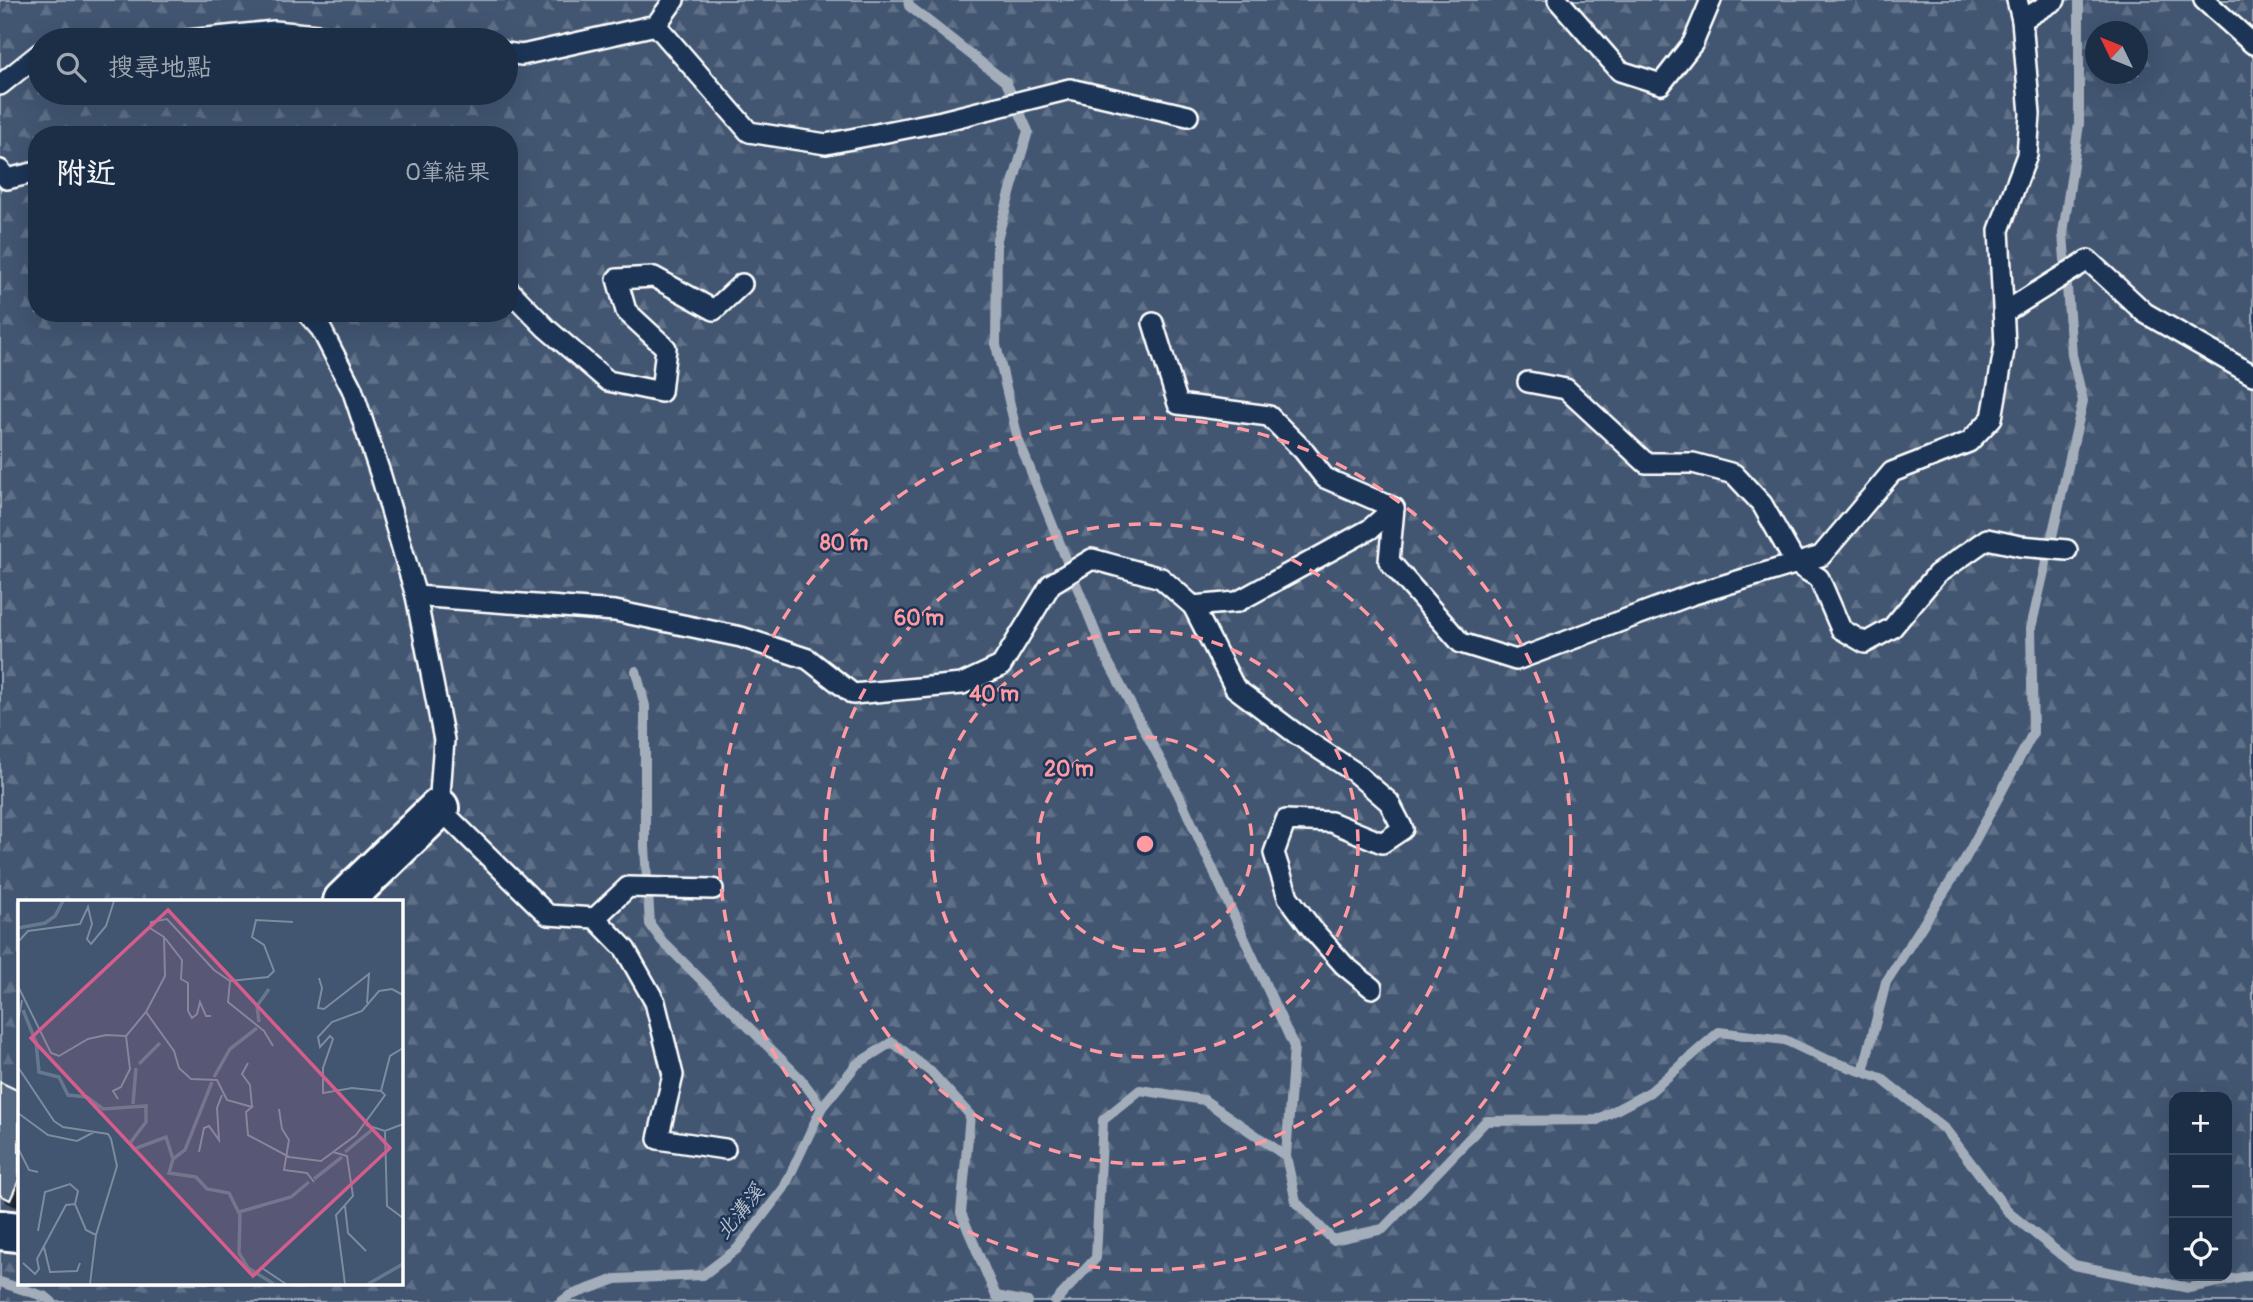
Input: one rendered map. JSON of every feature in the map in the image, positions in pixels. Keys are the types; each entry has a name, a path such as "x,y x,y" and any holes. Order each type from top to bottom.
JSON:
{"street":[{"path":"344,900 439,808"},
{"path":"0,1230 18,1232"}],"lane":[{"path":"518,54 656,25 674,0"},
{"path":"1558,0 1620,71 1661,84 1693,43 1711,0"},
{"path":"1394,508 1389,561 1461,643 1516,660 1691,595 1821,556 1892,472 1969,442 1992,418 2005,345 1999,230 2027,155 2030,114 2022,20 2017,0"},
{"path":"2204,0 2253,44"},
{"path":"2022,20 2054,1"},
{"path":"656,25 749,132 826,144 1070,89 1188,116"},
{"path":"0,85 28,63"},
{"path":"0,170 7,178 28,174"},
{"path":"2005,313 2088,260 2145,313 2253,375"},
{"path":"518,299 608,381 662,392 667,348 626,311 617,279 654,277 714,310 742,284"},
{"path":"315,322 352,389 381,476 415,596 444,740 439,808 548,915 595,918 625,949 655,1002 673,1075 658,1139 725,1149"},
{"path":"1153,323 1178,404 1269,416 1303,450 1325,478 1394,508"},
{"path":"1528,382 1566,388 1646,463 1693,463 1734,474 1762,504 1796,564 1819,578 1841,628 1865,643 1892,628 1937,574 1987,539 2067,550"},
{"path":"1193,606 1237,602 1370,529 1394,508"},
{"path":"415,596 615,611 741,637 807,659 853,694 962,684 1001,666 1051,584 1092,559 1161,578 1193,606 1235,688 1295,733 1353,771 1389,802 1403,829 1382,843 1331,822 1286,820 1274,853 1288,897 1344,965 1372,988"},
{"path":"595,918 628,887 713,889"}],"green space":[{"path":"0,0 2253,0 2253,1302 0,1302"}],"building":[{"path":"0,1082 18,1091 18,1182 10,1200 0,1195"}],"waterway":[{"path":"908,0 909,6 1006,82 1028,131 997,239 996,345 1018,439 1105,656 1178,793 1294,1047 1286,1156"},
{"path":"1863,1072 1886,982 1964,861 2033,733 2031,628 2083,401 2072,355 2063,233 2079,124 2079,0"},
{"path":"636,671 645,706 645,847 650,924 662,941 800,1078 822,1107"},
{"path":"1055,1302 1096,1258 1103,1120 1140,1090 1204,1100 1286,1156 1296,1202 1333,1240 1383,1229 1486,1121 1597,1120 1650,1092 1719,1032 1785,1040 1825,1059 1881,1078 1946,1130 2009,1213 2074,1265 2189,1288 2253,1275"},
{"path":"561,1302 569,1296 616,1279 703,1275 737,1249 784,1188 822,1107 857,1064 892,1042 931,1072 970,1115 961,1213 996,1296 1028,1302"},
{"name":"北溝溪","path":"0,1282 46,1297 52,1302"}]}
